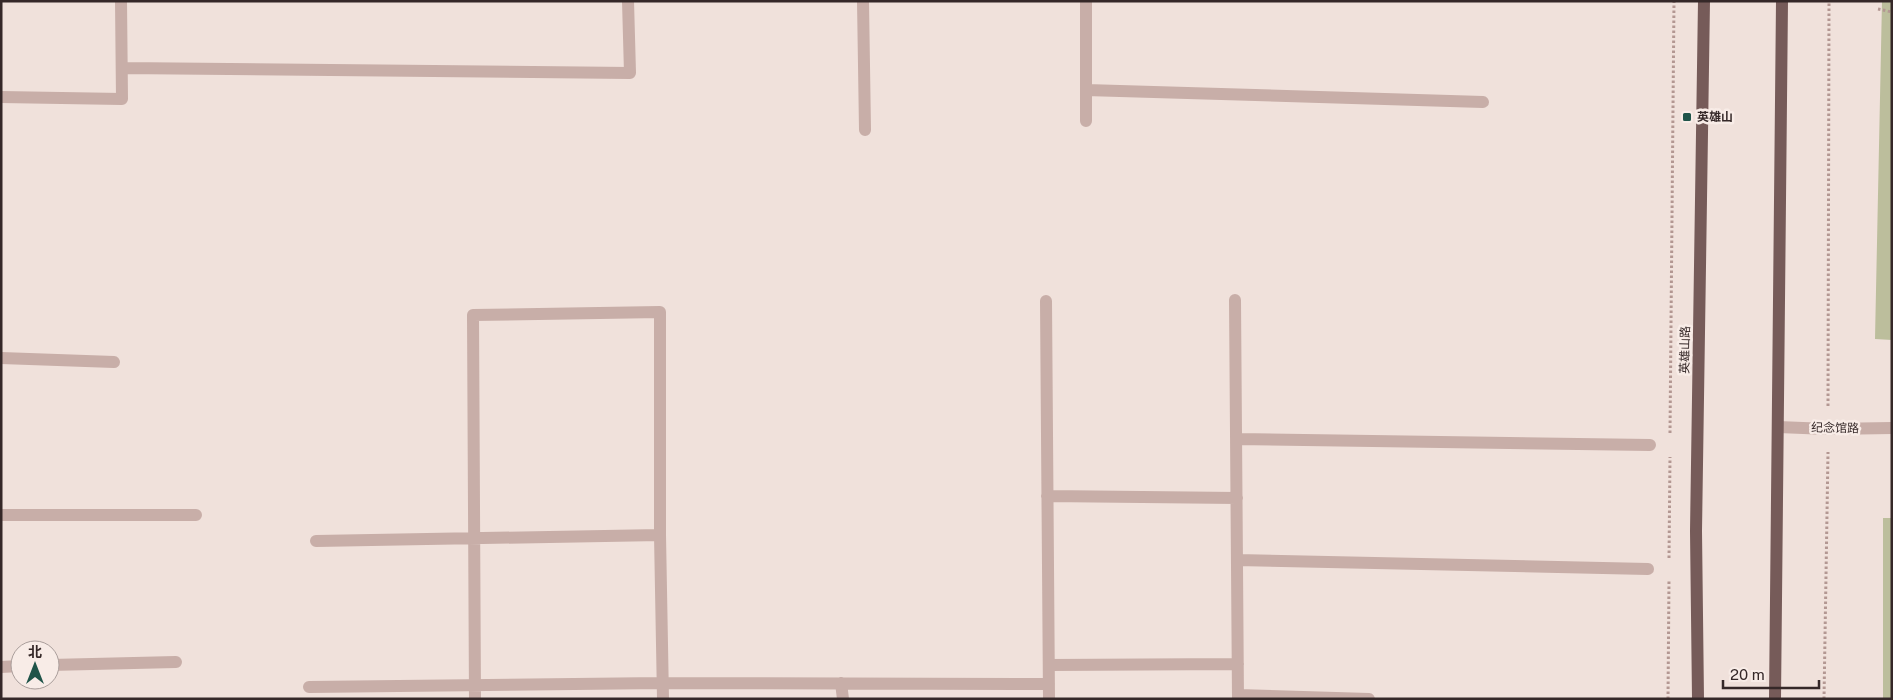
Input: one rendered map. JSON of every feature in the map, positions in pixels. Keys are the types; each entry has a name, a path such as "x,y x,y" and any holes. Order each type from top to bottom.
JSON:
{"main road":[{"name":"英雄山路","path":"1698,699 1696,531 1704,1"},
{"path":"1775,699 1782,1"}],"street":[{"path":"1,97 122,98 121,1"},
{"path":"122,68 630,73 628,1"},
{"path":"863,1 866,130"},
{"path":"1086,1 1086,121"},
{"path":"1086,90 1483,102"},
{"path":"1235,300 1238,697 1368,699"},
{"path":"1046,301 1049,699"},
{"path":"475,699 473,315 660,312 660,535 663,699"},
{"path":"1,358 114,362"},
{"name":"纪念馆路","path":"1778,426 1828,429 1892,428"},
{"path":"1237,439 1650,445"},
{"path":"1048,496 1237,498"},
{"path":"1,515 196,515"},
{"path":"316,540 660,535"},
{"path":"1237,560 1648,569"},
{"path":"60,665 176,662"},
{"path":"1049,665 1238,664"},
{"path":"309,687 662,683 1049,684"},
{"path":"841,683 842,699"}],"path":[{"path":"1670,441 1674,1"},
{"path":"1824,699 1828,429 1829,1"},
{"path":"1878,9 1892,12"},
{"path":"1669,560 1670,451"},
{"path":"1668,699 1669,570"}],"green space":[{"path":"1882,1 1892,1 1892,340 1875,339"},
{"path":"1883,518 1892,518 1892,699 1883,699"}],"place":[{"name":"英雄山","path":"1687,117"}]}
